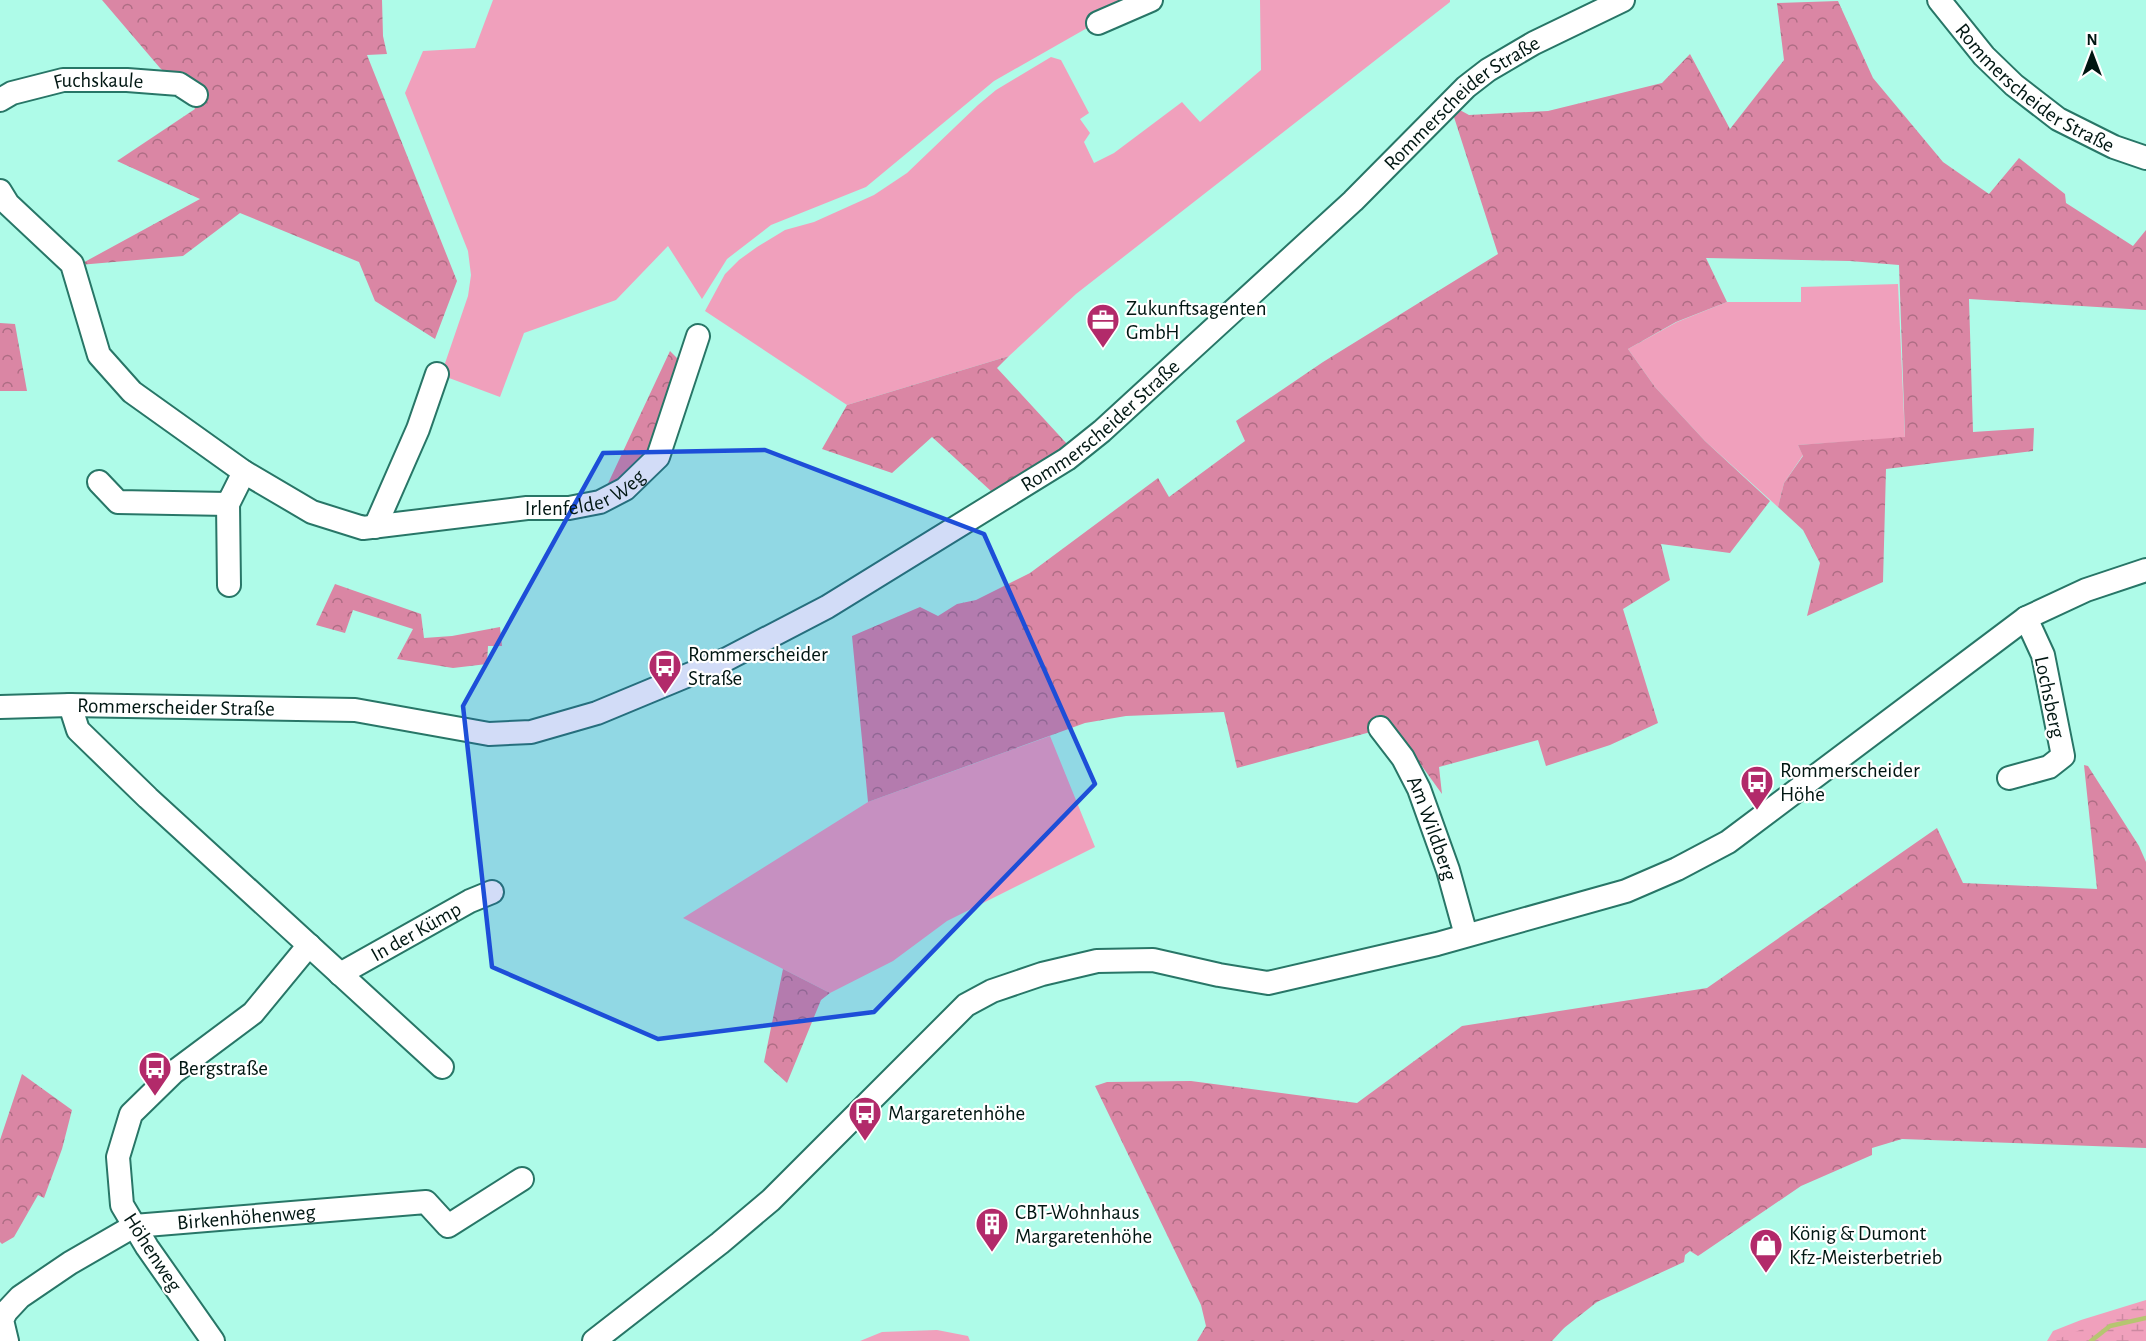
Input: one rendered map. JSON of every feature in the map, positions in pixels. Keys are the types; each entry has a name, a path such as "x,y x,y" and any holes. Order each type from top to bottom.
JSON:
{"street":[{"path":"1098,23 1151,0"},
{"name":"Rommerscheider Straße","path":"0,707 70,705 355,710 489,734 531,732 597,713 727,659 827,607 1067,459 1102,431 1353,201 1467,87 1488,70 1534,43 1623,0"},
{"name":"Rommerscheider Straße","path":"1939,0 1984,56 2014,85 2058,119 2114,147 2146,158"},
{"name":"Fuchskaule","path":"0,100 12,93 63,80 127,80 179,84 196,95"},
{"name":"Irlenfelder Weg","path":"0,191 8,204 72,264 99,355 132,392 244,472 312,512 363,528 527,508 569,508 600,502 625,489 658,457 698,336"},
{"path":"375,527 418,429 437,374"},
{"path":"229,585 228,504 244,472"},
{"path":"99,482 118,502 228,504"},
{"path":"594,1341 720,1243 771,1200 966,1005 992,991 1042,974 1097,961 1153,960 1268,983 1466,935 1626,891 1677,869 1728,842 2026,618 2086,590 2146,570"},
{"name":"Lochsberg","path":"2009,778 2049,767 2063,756 2043,655 2026,618"},
{"path":"70,705 78,730 148,798 442,1067"},
{"name":"Am Wildberg","path":"1380,728 1403,758 1419,789 1448,870 1466,935"},
{"name":"In der Kümp","path":"340,974 470,901 492,892"},
{"name":"Höhenweg","path":"213,1341 147,1247 122,1205 118,1156 131,1114 174,1072 254,1013 309,945"},
{"name":"Birkenhöhenweg","path":"7,1341 2,1320 20,1297 70,1263 134,1226 426,1202 448,1226 522,1179"}],"highlighted area":[{"path":"765,450 984,534 1095,784 874,1012 658,1039 492,967 463,706 603,453"}],"green space":[{"path":"102,0 382,0 383,36 387,54 367,55 457,281 435,339 375,301 359,262 240,213 183,256 79,265 200,199 117,161 195,109 188,93 160,68"},
{"path":"493,0 1142,0 1124,7 994,81 866,187 771,225 727,259 702,299 668,246 616,300 524,333 500,397 441,375 468,296 471,275 468,251 405,93 423,51 475,48"},
{"path":"1260,0 1450,0 1450,2 1076,294 1009,356 847,405 705,311 725,274 739,260 785,230 814,222 874,195 907,173 996,90 1051,57 1061,60 1089,113 1080,119 1090,133 1084,142 1094,163 1114,153 1182,102 1200,122 1261,70"},
{"path":"1838,1 1873,78 1943,162 1989,194 2019,158 2065,194 2066,203 2133,246 2146,230 2146,310 1969,299 1973,432 2034,428 2033,451 1886,469 1883,582 1807,616 1820,563 1803,530 1778,507 1784,483 1803,456 1798,445 1905,437 1899,265 1850,261 1706,258 1727,302 1676,322 1628,349 1655,387 1705,441 1770,501 1730,553 1661,544 1670,580 1623,609 1658,723 1610,745 1546,766 1538,740 1439,767 1442,794 1393,726 1237,768 1224,712 1126,716 1085,723 868,802 852,636 920,607 938,616 957,604 976,600 1030,573 1158,478 1169,497 1245,441 1236,421 1323,362 1498,254 1453,114 1458,109 1469,115 1548,111 1662,83 1690,54 1730,129 1784,60 1777,3"},
{"path":"1898,284 1905,438 1798,445 1803,455 1784,483 1778,507 1705,441 1655,387 1628,349 1677,322 1727,302 1801,302 1801,287"},
{"path":"0,323 15,324 27,391 0,391"},
{"path":"670,351 682,363 652,457 604,492"},
{"path":"1009,356 997,368 1068,445 992,492 932,437 892,473 822,449 847,405"},
{"path":"335,584 421,614 424,638 452,636 500,627 502,646 488,646 487,664 453,668 397,659 413,629 353,610 345,633 316,625"},
{"path":"1050,736 1095,847 947,921 893,961 830,993 683,918 868,802"},
{"path":"2084,765 2088,766 2139,846 2146,862 2146,1148 1902,1139 1872,1148 1872,1155 1801,1186 1698,1256 1690,1251 1685,1255 1684,1262 1597,1302 1564,1328 1552,1341 1197,1341 1206,1326 1201,1305 1095,1086 1107,1082 1191,1081 1357,1103 1462,1026 1707,988 1937,828 1963,883 2097,889"},
{"path":"783,969 830,993 821,1000 787,1083 764,1062"},
{"path":"22,1074 72,1110 62,1149 44,1198 38,1195 14,1237 2,1244 0,1242 0,1140"},
{"path":"2146,1300 2146,1341 2047,1341 2053,1331"},
{"path":"2146,1303 2146,1341 2053,1341"},
{"path":"937,1330 968,1336 970,1341 860,1341 882,1332"}],"waterway":[{"path":"2091,1341 2110,1326 2146,1318"}],"place":[{"name":"Zukunftsagenten GmbH","path":"1103,349"},
{"name":"Rommerscheider Straße","path":"665,695"},
{"name":"Rommerscheider Höhe","path":"1757,811"},
{"name":"Bergstraße","path":"155,1097"},
{"name":"Margaretenhöhe","path":"865,1142"},
{"name":"CBT-Wohnhaus Margaretenhöhe","path":"992,1253"},
{"name":"König & Dumont Kfz-Meisterbetrieb","path":"1766,1274"}]}
